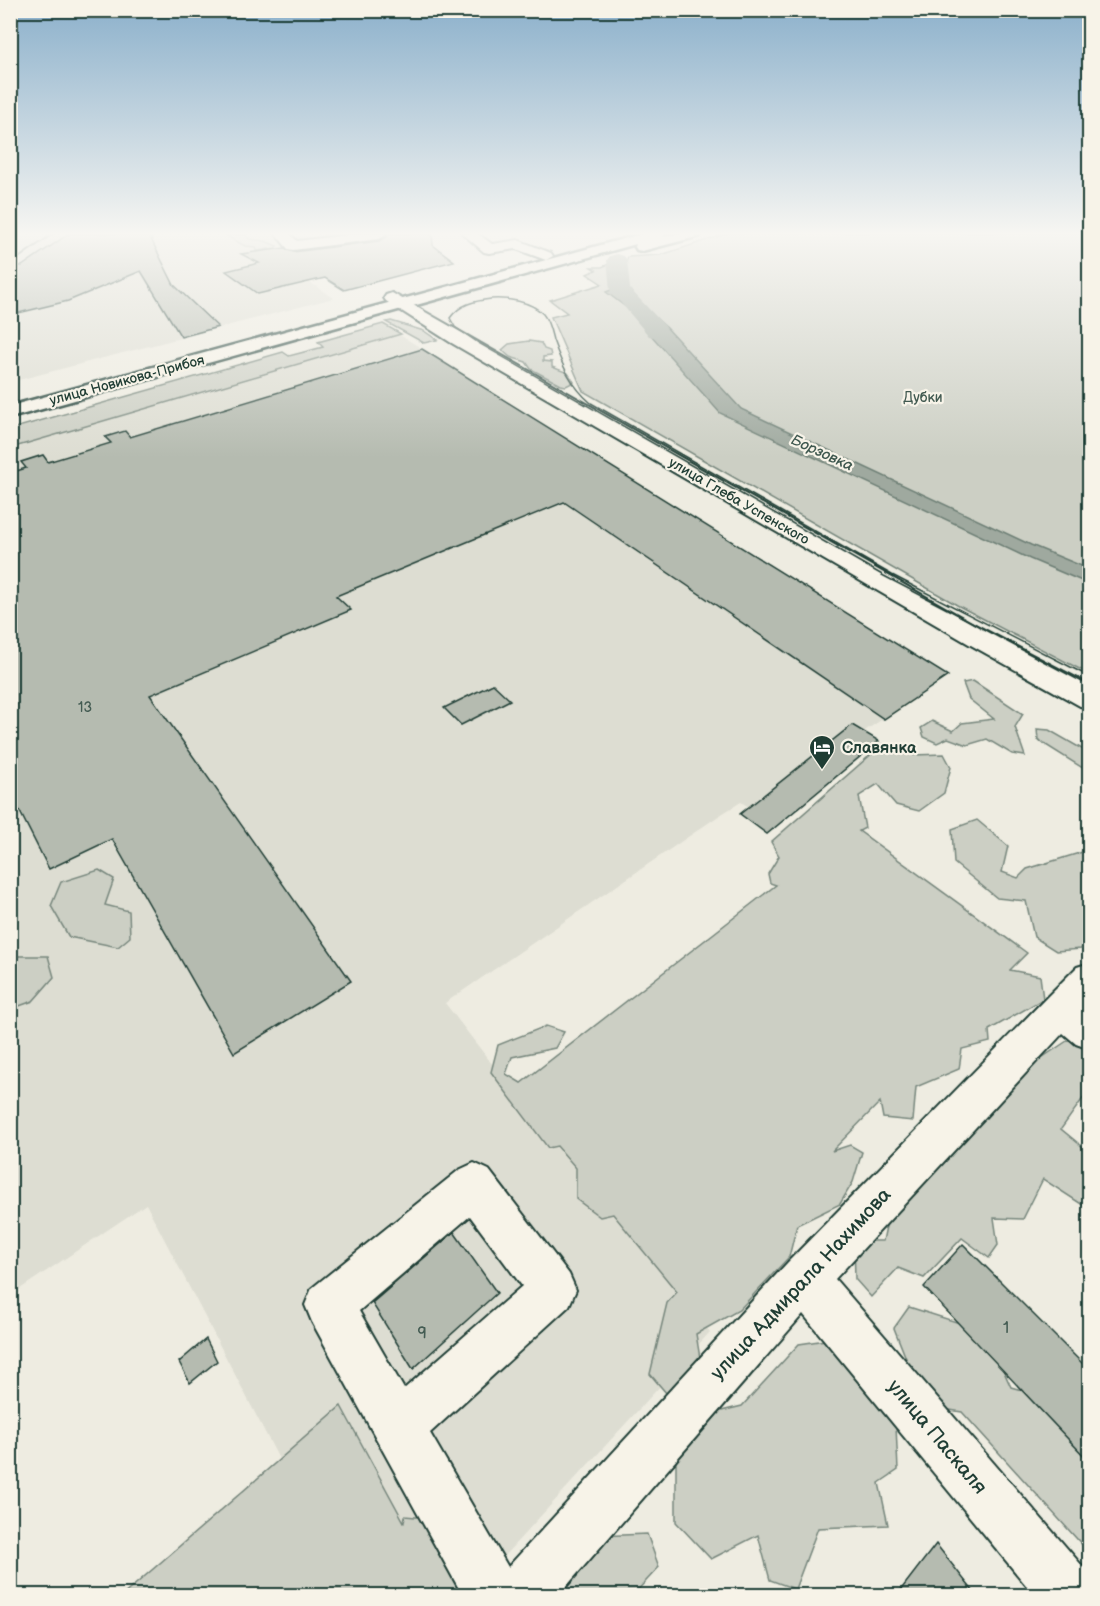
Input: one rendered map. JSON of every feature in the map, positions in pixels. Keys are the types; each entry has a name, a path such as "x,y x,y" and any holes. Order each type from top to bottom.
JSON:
{"main road":[{"name":"улица Новикова-Прибоя","path":"10,400 371,308"},
{"name":"улица Новикова-Прибоя","path":"10,412 374,308"}],"street":[{"name":"улица Глеба Успенского","path":"410,308 568,403 967,632 1089,699"},
{"name":"улица Адмирала Нахимова","path":"520,1596 804,1278 1080,1006"},
{"path":"398,1428 554,1290 474,1185 329,1305 398,1428 494,1596"},
{"name":"улица Паскаля","path":"804,1278 1071,1596"}],"shaded area":[{"path":"11,308 296,308 11,382"},
{"path":"400,335 948,676 749,807 741,802 720,815 445,1003 512,1090 710,1332 468,1595 122,1595 279,1459 146,1204 11,1295 11,447"}],"green space":[{"name":"Дубки","path":"560,308 1089,308 1089,674 957,605 583,391 551,317 567,313"},
{"path":"391,321 424,331 437,340 424,343 386,322"},
{"path":"383,324 401,334 11,448 11,429 283,352 289,356 323,347 318,342"},
{"path":"529,341 541,343 544,349 550,351 551,356 543,357 543,361 552,362 552,367 568,373 574,382 566,386 561,385 531,369 526,362 510,357 502,350 509,344"},
{"path":"973,681 1023,714 1015,727 1025,756 1012,754 987,739 967,745 948,738 937,743 924,737 921,728 932,721 953,731 962,723 994,719 969,699 963,683"},
{"path":"1037,729 1049,730 1089,753 1089,772 1038,740"},
{"path":"883,744 898,746 913,755 944,754 951,767 944,793 919,811 896,805 878,784 859,796 865,828 859,831 1027,953 1010,970 1040,976 1043,999 989,1030 990,1042 962,1049 959,1069 916,1087 913,1121 883,1118 880,1102 832,1151 850,1145 862,1152 853,1182 840,1204 797,1225 789,1257 739,1310 696,1334 700,1358 667,1394 650,1374 667,1303 677,1292 613,1214 600,1217 576,1199 576,1168 557,1146 548,1148 491,1072 498,1045 546,1026 564,1032 555,1048 512,1057 506,1074 521,1083 776,885 770,883 768,874 779,856 771,842"},
{"path":"977,820 1008,846 1002,872 1018,878 1027,869 1089,850 1089,940 1081,949 1056,951 1034,937 1026,901 997,898 954,863 952,829"},
{"path":"99,870 114,879 105,905 129,911 130,937 118,947 69,937 51,906 61,882"},
{"path":"11,956 48,956 54,977 33,1001 11,1009"},
{"path":"1073,1037 1089,1044 1089,1090 1061,1129 1089,1152 1089,1209 1043,1179 1023,1219 994,1218 998,1245 989,1258 962,1238 924,1278 898,1268 871,1297 855,1279 854,1241 883,1241 893,1192 983,1097"},
{"path":"909,1307 985,1331 1011,1387 1054,1399 1089,1434 1089,1558 1086,1549 962,1412 925,1406 894,1328"},
{"path":"839,1338 895,1405 898,1470 879,1483 888,1525 818,1528 795,1589 770,1580 758,1535 711,1559 676,1522 676,1445 701,1416 742,1406 799,1344"},
{"path":"341,1406 404,1522 405,1516 437,1519 465,1596 122,1596"},
{"path":"647,1534 659,1567 633,1595 545,1596 598,1536"}],"water":[{"path":"627,308 644,308 667,328 741,409 1031,545 1089,569 1089,584 1030,559 720,413"}],"building":[{"path":"10,308 39,308 10,315"},
{"path":"163,308 198,308 218,327 181,337"},
{"path":"422,349 948,676 884,719 564,502 336,596 351,610 150,695 351,981 234,1053 112,839 49,869 10,792 10,473 26,468 21,462 43,455 48,462 111,443 105,437 125,431 130,437"},
{"path":"493,684 510,700 461,725 444,708"},
{"name":"Славянка","path":"852,725 879,741 767,834 740,814"},
{"path":"454,1232 497,1293 413,1369 372,1303"},
{"path":"963,1244 1089,1370 1089,1461 924,1287"},
{"path":"206,1339 217,1361 190,1383 179,1362"},
{"path":"936,1544 977,1596 896,1596"}],"waterway":[{"name":"Борзовка","path":"636,308 657,331"}],"tram line":[{"path":"460,308 450,318 455,327 477,342 884,576 1090,684"},
{"path":"535,308 545,317 568,374 578,390 591,403 892,575 1090,677"}],"place":[{"name":"Славянка","path":"822,771"}]}
